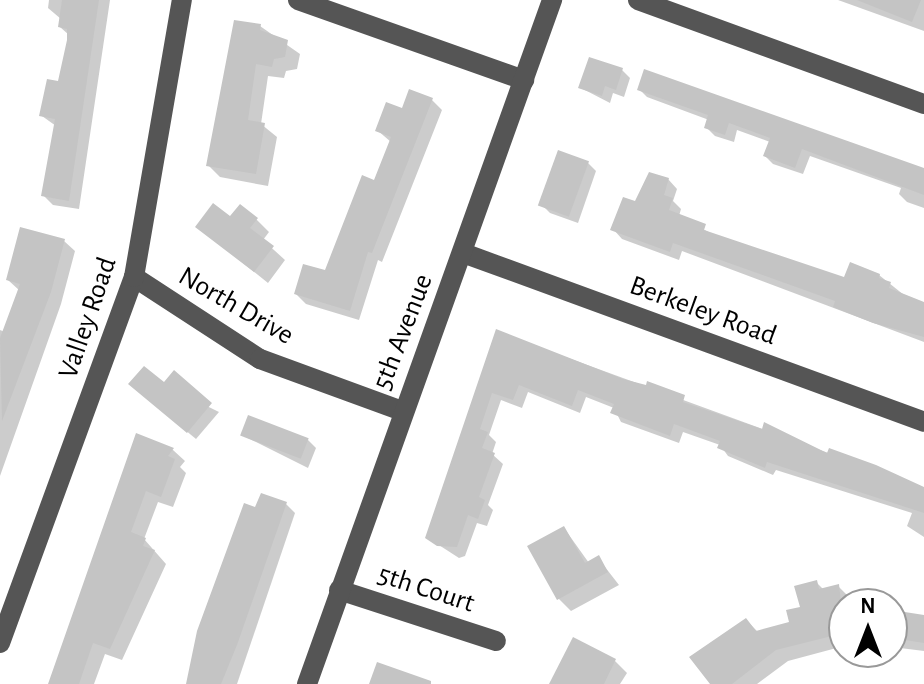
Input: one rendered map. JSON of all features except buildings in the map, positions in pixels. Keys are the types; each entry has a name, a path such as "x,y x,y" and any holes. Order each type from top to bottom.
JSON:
{"street":[{"name":"Valley Road","path":"0,643 134,277 182,0"},
{"path":"298,0 524,80"},
{"name":"5th Avenue","path":"307,684 402,411 463,253 552,0"},
{"path":"638,0 924,104"},
{"name":"Berkeley Road","path":"463,253 924,422"},
{"name":"North Drive","path":"134,277 260,359 402,411"},
{"name":"5th Court","path":"339,590 496,641"}]}
